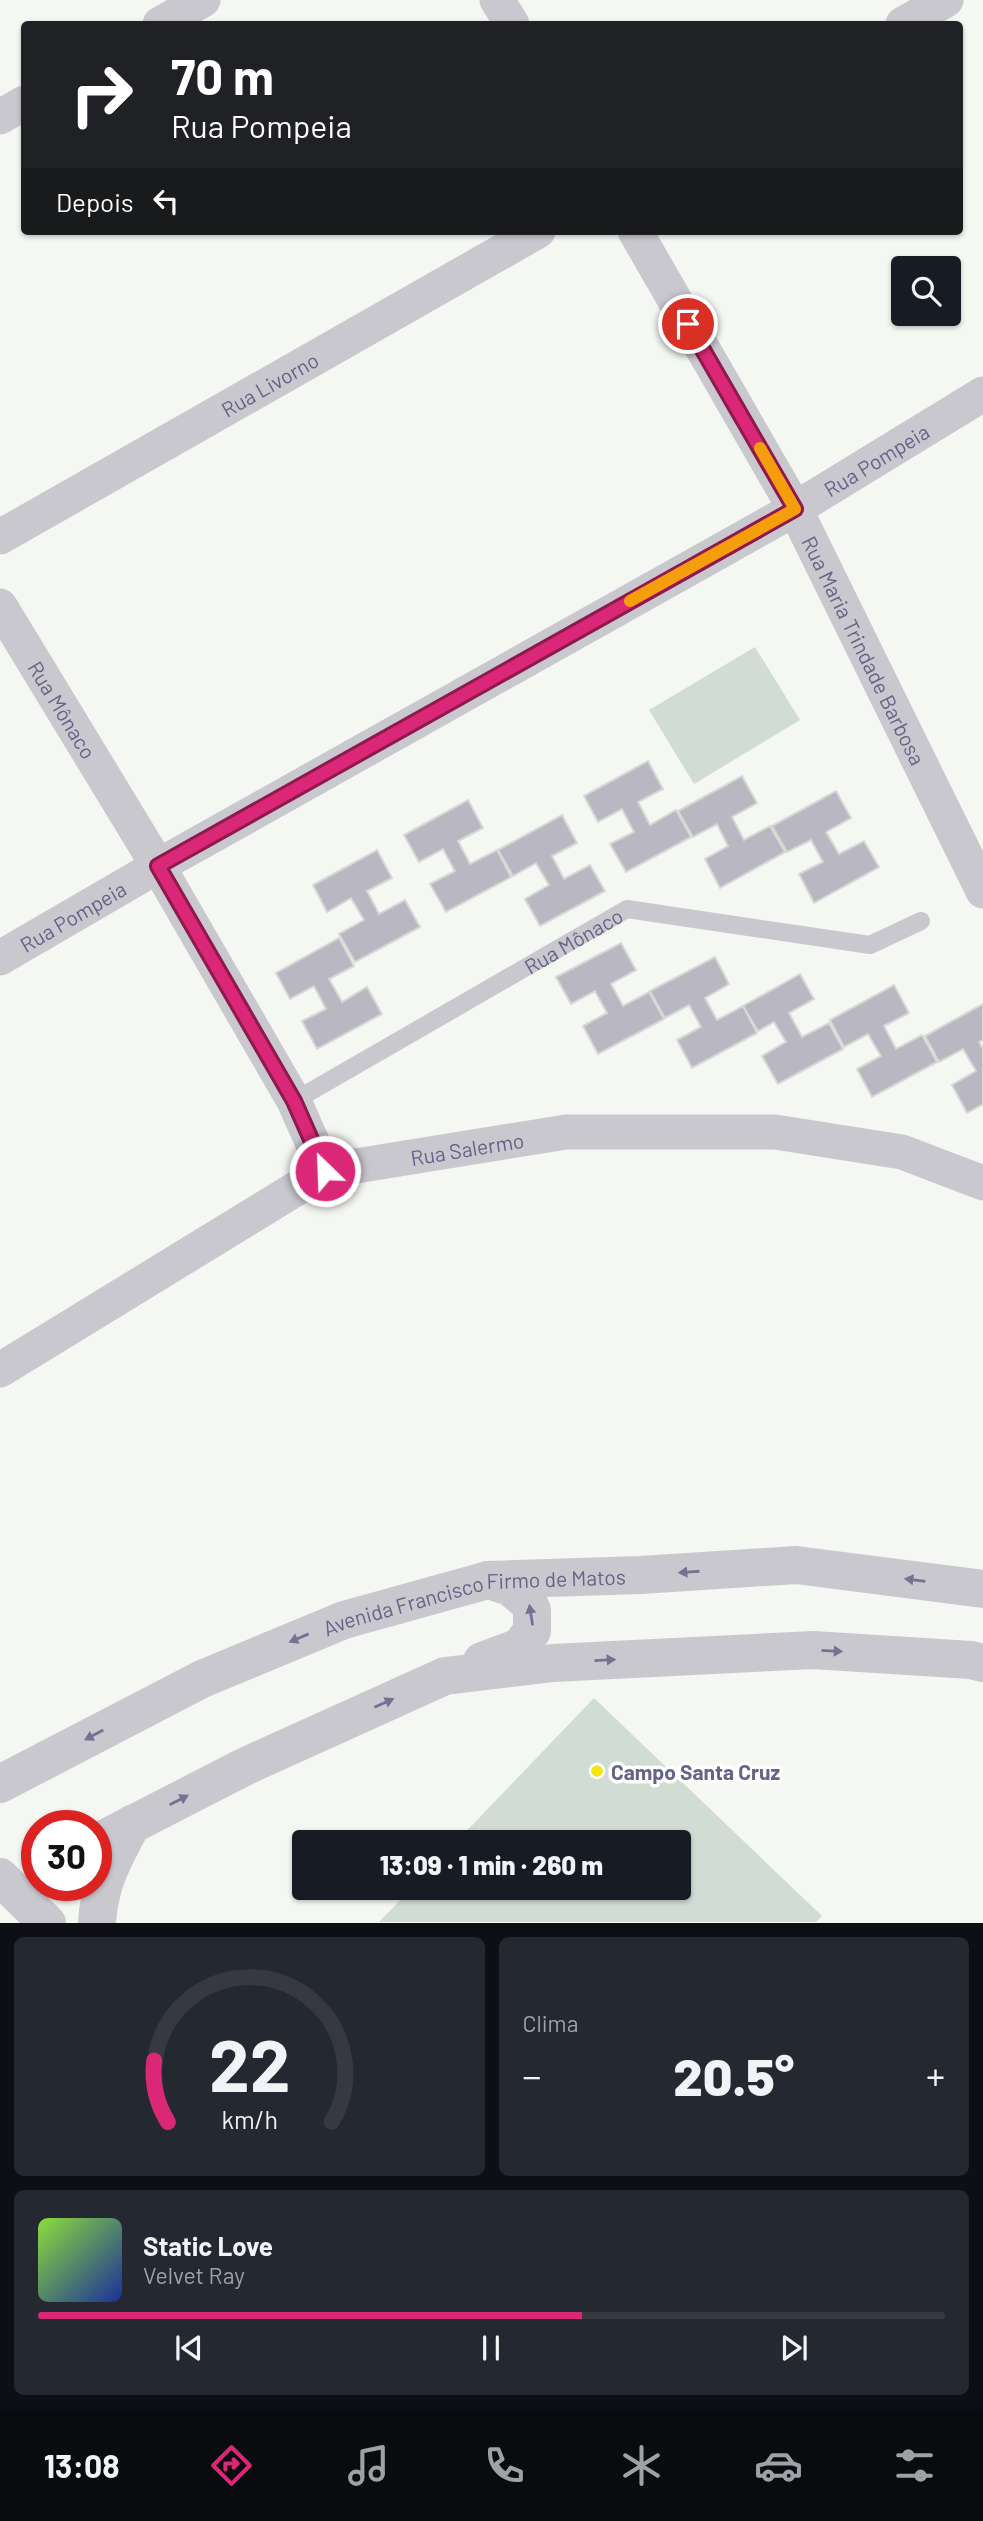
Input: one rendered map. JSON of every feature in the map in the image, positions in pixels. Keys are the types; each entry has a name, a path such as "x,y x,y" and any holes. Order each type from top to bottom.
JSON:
{"street":[{"path":"165,21 203,0"},
{"path":"498,0 510,21"},
{"path":"908,21 946,0"},
{"path":"0,117 21,105"},
{"name":"Rua Livorno","path":"0,537 531,235"},
{"name":"Rua Maria Trindade Barbosa","path":"637,235 795,509 983,891"},
{"name":"Rua Pompeia","path":"0,958 158,866 795,509 983,394"},
{"name":"Rua Mônaco","path":"0,606 158,866 294,1101 325,1171"},
{"name":"Rua Salermo","path":"0,1370 325,1171 566,1132 775,1132 902,1152 983,1183"},
{"name":"Avenida Francisco Firmo de Matos","path":"0,1784 215,1674 344,1620 488,1580 641,1575 796,1565 983,1589"},
{"path":"112,1835 246,1766 444,1676 520,1647 533,1631 532,1610 527,1601 510,1587 488,1580"},
{"path":"444,1676 553,1662 813,1650 983,1663"},
{"path":"97,1923 98,1898 104,1880 132,1824"},
{"path":"12,1885 47,1923"}],"lane":[{"name":"Rua Mônaco","path":"294,1101 626,909 870,945 921,921"}],"shaded area":[{"path":"755,647 800,720 694,784 649,710"},
{"name":"Campo Santa Cruz","path":"594,1698 822,1916 816,1922 379,1922 400,1900 691,1900 691,1830 467,1830"}],"building":[{"path":"648,761 663,789 638,802 650,825 676,810 691,837 626,872 610,844 634,832 622,809 598,822 584,796"},
{"path":"742,776 757,803 732,817 744,840 770,826 785,852 720,888 705,859 728,846 717,824 693,837 678,811"},
{"path":"836,791 851,818 826,832 839,854 864,841 879,867 814,903 799,874 823,862 811,840 787,852 772,826"},
{"path":"468,800 483,828 458,841 470,864 497,850 511,877 446,912 430,884 455,871 443,849 419,862 404,835"},
{"path":"562,815 577,843 552,856 564,879 590,865 605,891 540,926 525,899 549,885 536,863 513,876 498,850"},
{"path":"377,850 392,878 367,891 379,914 405,900 420,927 355,962 339,934 364,920 351,898 327,912 313,885"},
{"path":"339,938 354,966 329,979 342,1002 367,987 382,1014 317,1049 302,1021 326,1009 314,986 290,999 276,973"},
{"path":"621,943 636,970 611,984 623,1006 649,992 664,1019 598,1054 583,1026 607,1013 595,991 571,1004 556,977"},
{"path":"715,957 729,984 705,998 717,1020 743,1006 757,1033 692,1068 677,1040 701,1027 689,1005 665,1018 650,991"},
{"path":"800,974 814,999 789,1013 802,1037 829,1023 843,1049 778,1084 762,1056 786,1042 774,1022 758,1031 743,1006"},
{"path":"894,985 909,1013 884,1026 896,1049 922,1035 937,1062 872,1097 857,1069 881,1056 868,1034 844,1047 830,1020"},
{"path":"983,1004 983,1040 979,1042 983,1049 983,1104 967,1113 952,1085 976,1071 963,1049 939,1062 925,1036"}],"slow traffic":[{"path":"630,601 795,509 760,448"}],"place":[{"name":"Campo Santa Cruz","path":"597,1771"}],"route":[{"path":"325,1171 294,1101 158,866 795,509 688,324"}]}
